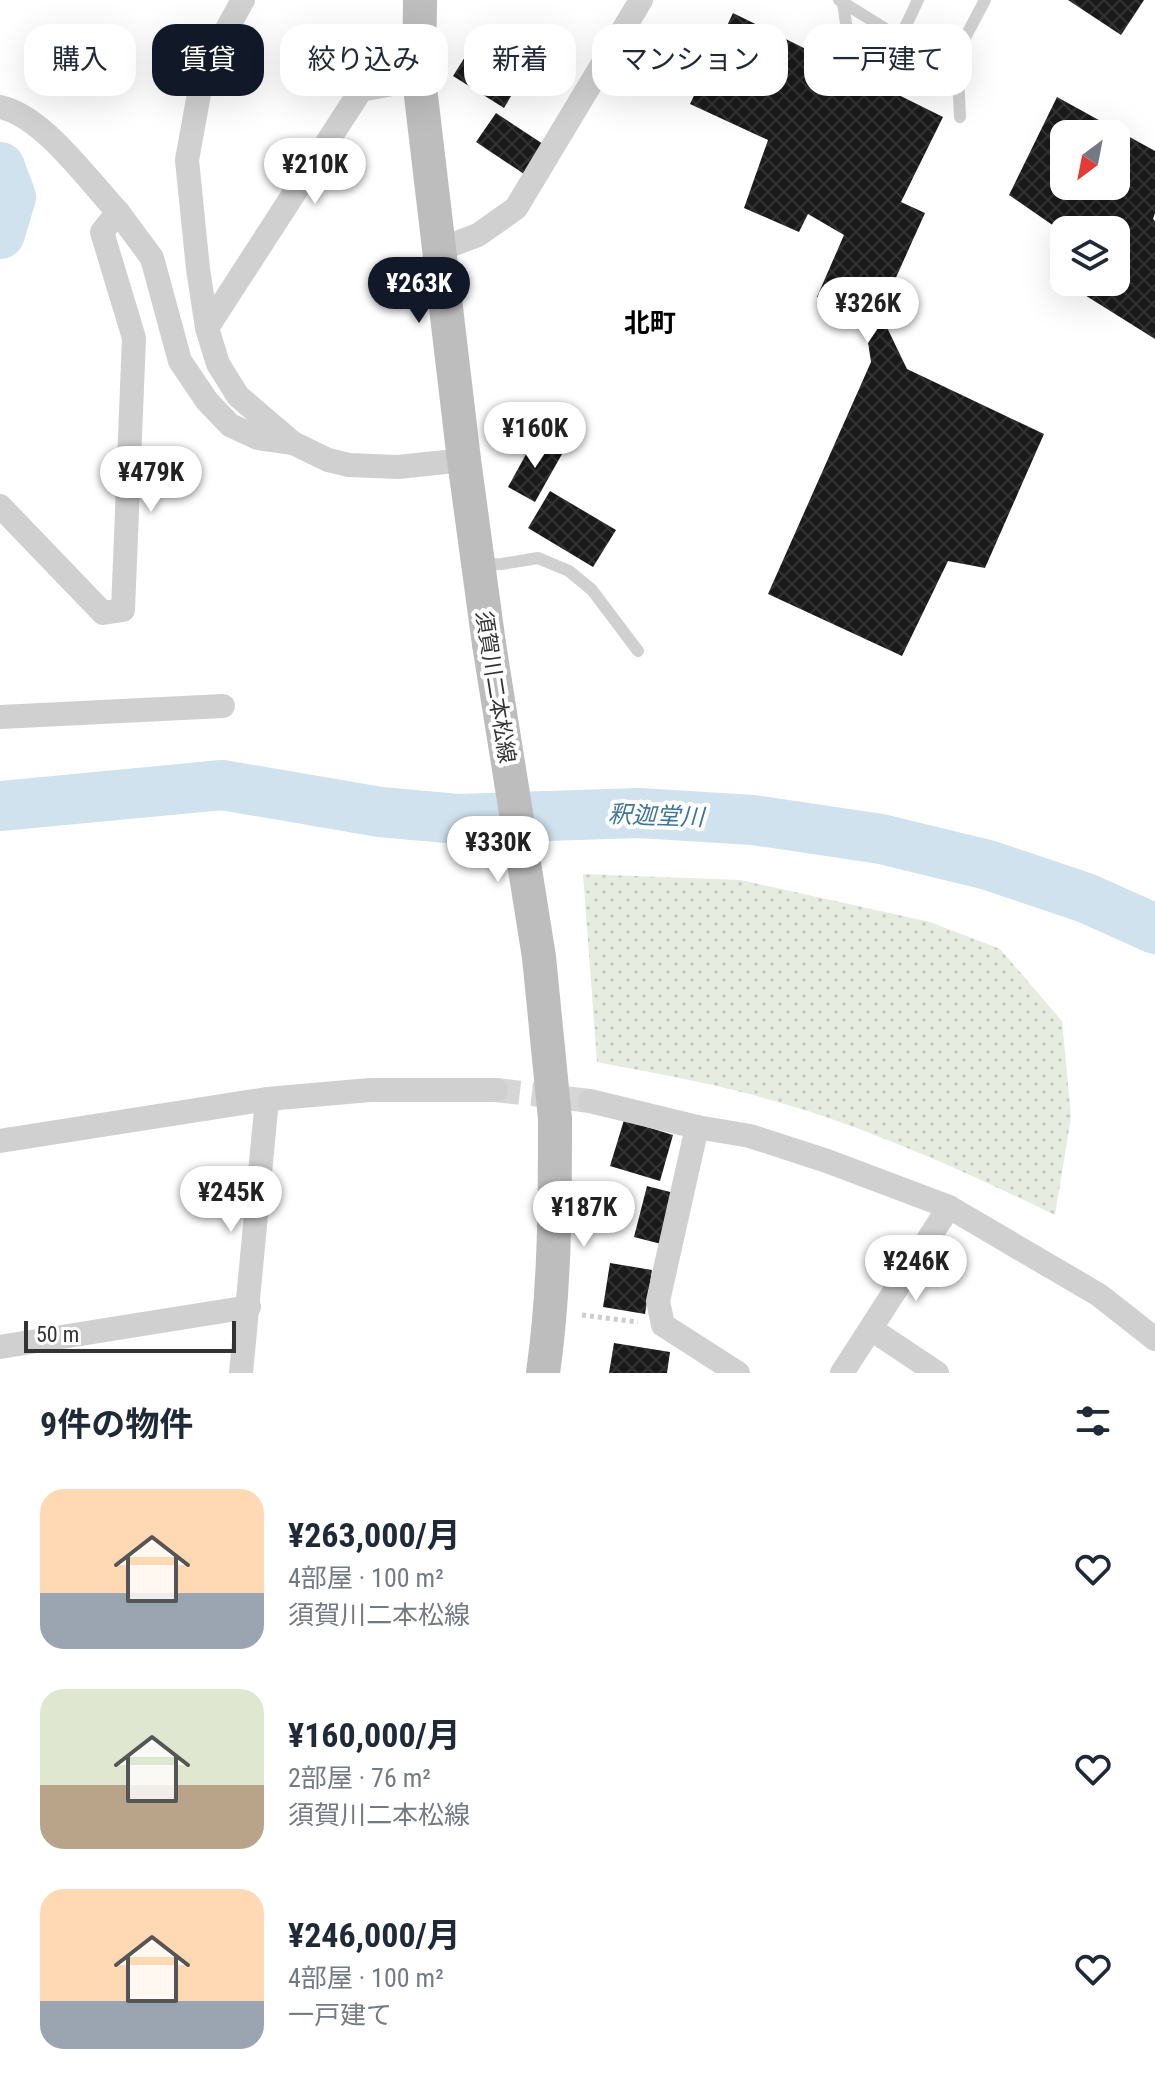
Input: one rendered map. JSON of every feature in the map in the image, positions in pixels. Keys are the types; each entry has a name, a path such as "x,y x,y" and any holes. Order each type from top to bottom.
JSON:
{"main road":[{"name":"須賀川二本松線","path":"420,0 420,24"},
{"name":"須賀川二本松線","path":"421,96 478,565 539,957 555,1119 555,1262 543,1373"}],"street":[{"path":"243,0 203,72 187,160 191,220 207,328 218,364 238,396 293,443 328,460 349,465 398,467 464,460"},
{"path":"441,249 478,235 516,208 641,0"},
{"path":"207,328 357,96"},
{"path":"0,107 16,110 38,125 118,212 152,258 180,361 207,401 230,425 258,438 293,443"},
{"path":"0,506 103,613 123,610 134,338 102,232 118,212"},
{"path":"0,717 223,706"},
{"path":"0,1141 267,1099 370,1090 496,1090"},
{"path":"241,1373 267,1099"},
{"path":"590,1101 697,1127 750,1136 949,1207 1099,1295 1155,1339"},
{"path":"697,1127 658,1301 663,1325 738,1373"},
{"path":"842,1373 949,1207"},
{"path":"0,1347 249,1307"},
{"path":"871,1329 937,1373"}],"lane":[{"path":"907,24 918,0"},
{"path":"972,25 985,0"},
{"path":"841,1 878,24"},
{"path":"841,1 846,24"},
{"path":"959,96 960,117"},
{"path":"478,565 538,558 569,571 592,590 638,651"}],"path":[{"path":"582,1315 663,1325"}],"shaded area":[{"path":"583,874 740,880 930,922 1000,949 1062,1021 1071,1117 1055,1215 936,1160 855,1127 713,1085 597,1062"}],"building":[{"path":"1068,0 1144,0 1121,35"},
{"path":"733,13 755,24 728,24"},
{"path":"788,40 804,48 804,96 901,96 943,117 901,202 925,213 880,313 907,369 1044,434 985,568 948,561 902,656 768,594 871,362 866,329 817,297 844,235 808,214 799,232 744,208 768,140 690,104 694,96 788,96"},
{"path":"464,59 464,83 453,76"},
{"path":"485,96 511,96 504,108"},
{"path":"1057,97 1099,120 1050,120 1050,200 1130,200 1130,137 1155,151 1155,339 1086,296 1130,296 1130,216 1050,216 1050,223 1009,195"},
{"path":"496,113 543,144 524,174 476,142"},
{"path":"535,438 562,454 535,502 508,487"},
{"path":"550,491 616,530 593,567 528,528"},
{"path":"624,1120 673,1135 660,1181 610,1166"},
{"path":"647,1186 678,1194 665,1245 634,1237"},
{"path":"610,1263 652,1270 645,1314 603,1307"},
{"path":"614,1343 670,1352 667,1373 609,1373"}],"waterway":[{"path":"0,167 11,197 0,234"},
{"name":"釈迦堂川","path":"0,806 222,785 380,812 458,819 639,813 753,820 881,839 988,865 1086,898 1155,929"}],"tunnel":[{"path":"496,1090 590,1101"}],"district":[{"name":"北町","path":"650,323"}]}
